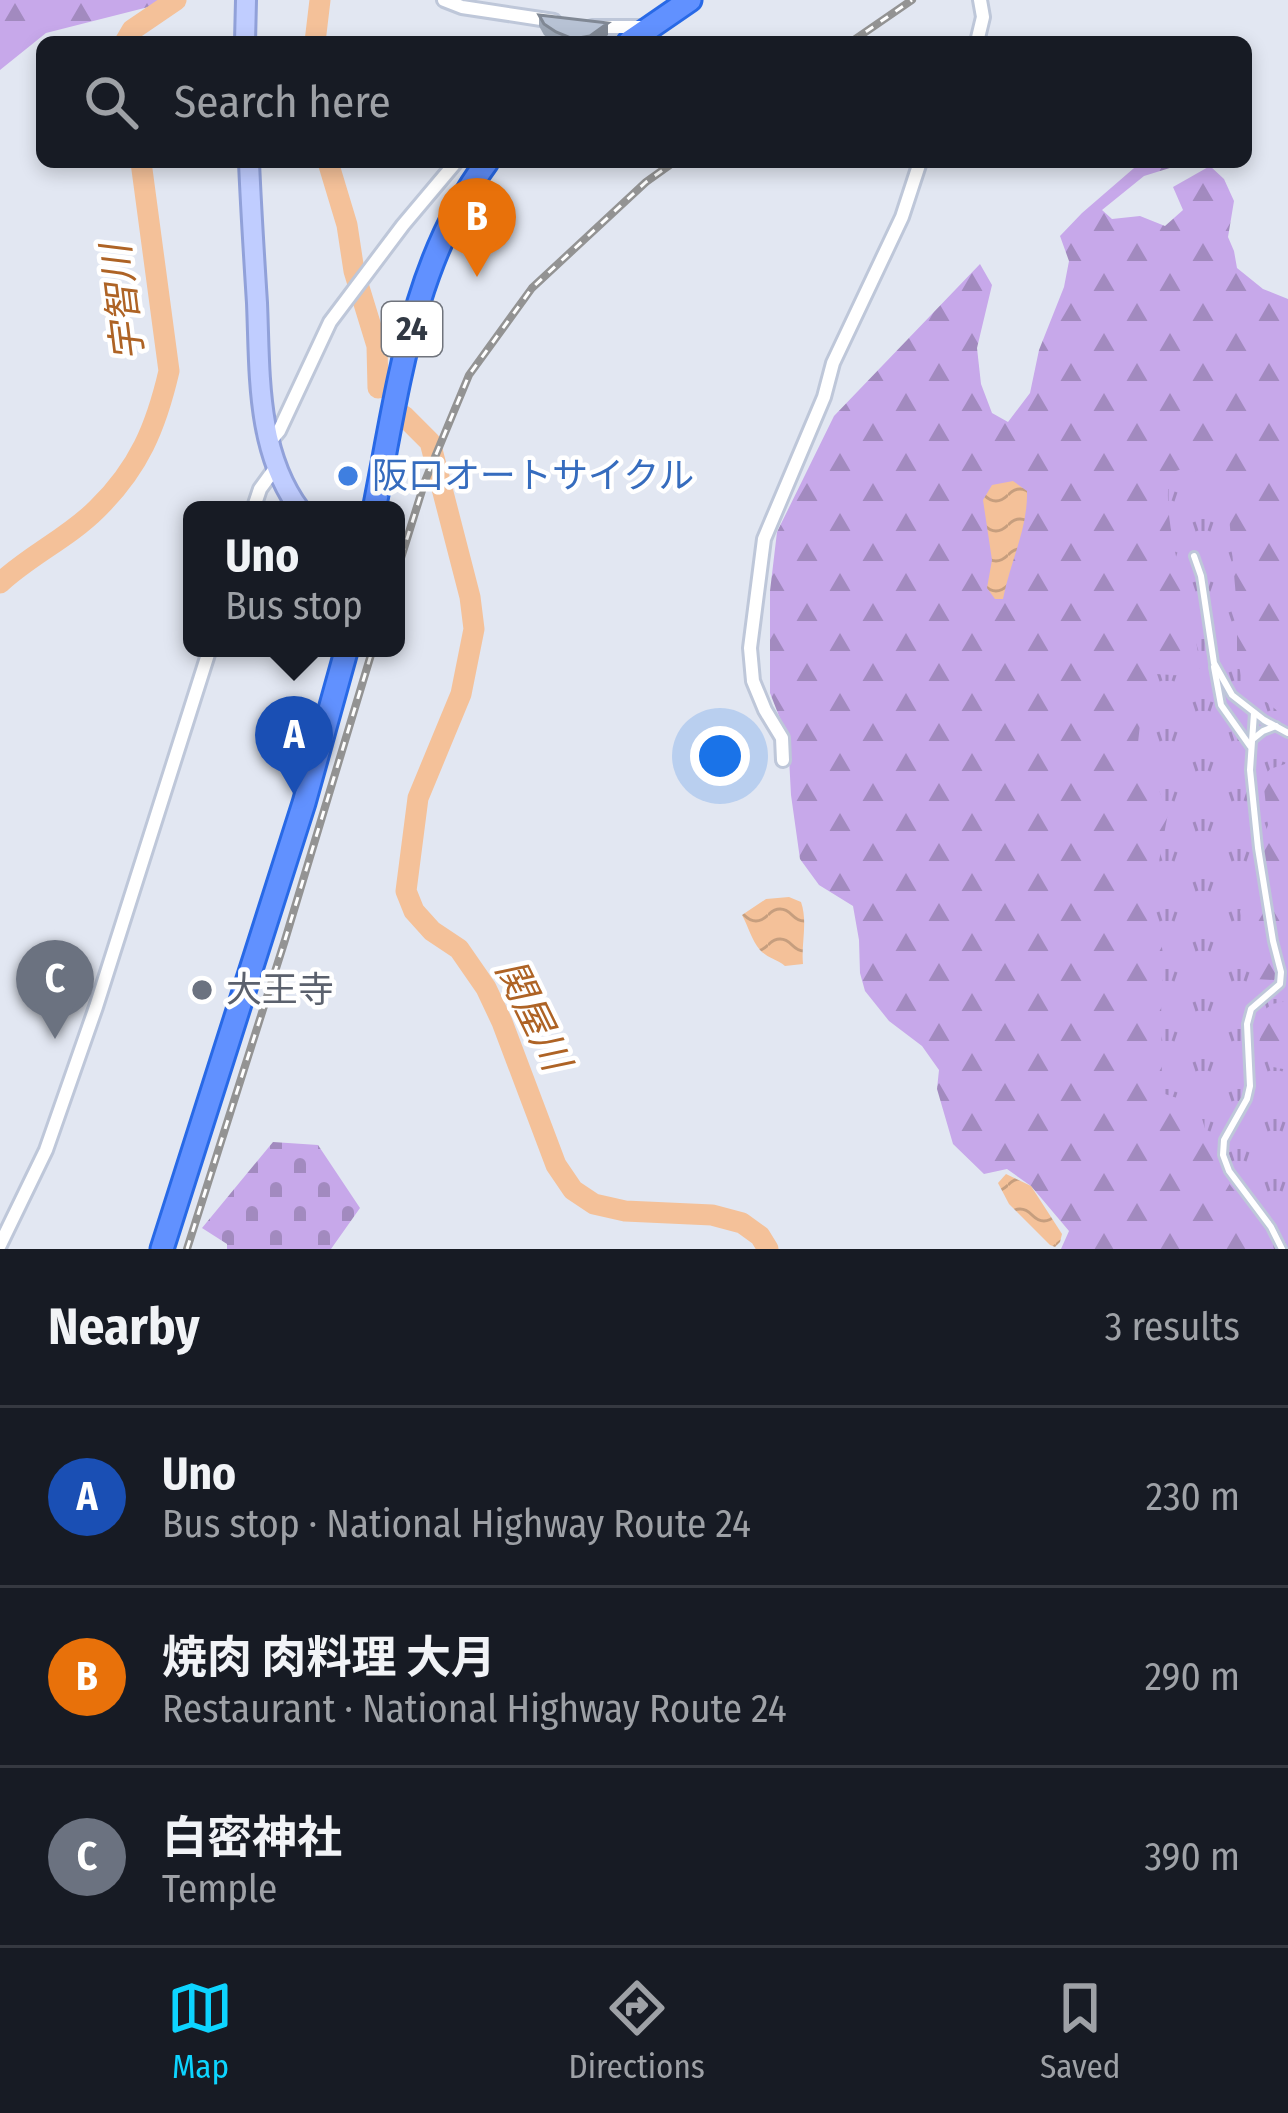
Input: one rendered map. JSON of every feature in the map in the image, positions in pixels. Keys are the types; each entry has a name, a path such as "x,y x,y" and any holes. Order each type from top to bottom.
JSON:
{"highway":[{"path":"638,36 690,0"},
{"name":"24","path":"376,501 423,285 444,231 482,168"},
{"path":"162,1249 304,803 345,657"}],"main road":[{"path":"245,5 245,36"},
{"path":"249,168 261,400 276,467 294,501"}],"street":[{"path":"444,0 564,23"},
{"path":"978,36 983,17 980,0"},
{"path":"584,26 651,27"},
{"path":"269,443 330,322 451,168"},
{"path":"783,760 782,738 753,681 750,648 764,539 824,397 833,363 902,217 918,168"},
{"path":"257,501 276,467"},
{"path":"0,1245 46,1150 207,657"}],"lane":[{"path":"1194,556 1221,705 1252,749"},
{"path":"1214,662 1232,695 1288,733"},
{"path":"1254,713 1250,770 1258,848 1281,972 1280,984 1252,1009 1247,1024 1250,1086 1225,1140 1223,1155 1228,1171 1282,1249"},
{"path":"1253,739 1276,726"}],"green space":[{"path":"0,0 176,0 36,36 36,41 0,70"},
{"path":"1134,168 1170,168 1144,176 1102,210 1112,219 1140,216 1165,226 1183,210 1173,187 1212,168 1224,179 1234,201 1228,237 1237,268 1263,289 1288,299 1288,719 1243,684 1237,658 1228,504 1218,487 1188,467 1170,473 1169,518 1200,668 1188,676 1156,674 1142,706 1137,752 1155,766 1155,780 1168,813 1150,910 1159,926 1164,962 1162,1093 1198,1105 1216,1166 1274,1249 1061,1249 1069,1231 1031,1186 1007,1169 984,1174 953,1144 937,1089 939,1070 922,1046 889,1021 865,991 853,906 819,885 800,859 788,739 770,693 770,591 777,532 834,416 980,264 992,285 977,348 981,384 992,413 1008,422 1030,393 1039,350 1064,287 1069,261 1060,236"},
{"path":"1188,453 1223,480 1288,671 1288,1249 1234,1249 1182,1200 1106,851 1162,467"},
{"path":"1288,763 1288,963 1274,980 1255,979 1240,911 1251,900 1248,881 1268,825 1263,778 1270,769"},
{"path":"1288,1001 1288,1070 1273,1067 1257,1049 1262,1012"},
{"path":"273,1142 318,1145 360,1208 331,1249 227,1249 227,1244 202,1228"}],"water":[{"path":"1013,481 1027,491 1025,519 1003,599 995,599 987,588 992,560 983,500 992,485"},
{"path":"789,897 801,902 803,910 803,964 785,966 760,950 742,915 766,899"},
{"path":"1006,1174 1031,1186 1062,1234 1055,1247 1009,1204 998,1183"}],"building":[{"path":"539,15 608,23 590,36 566,36 544,24"}],"waterway":[{"name":"宇智川","path":"128,36 176,0"},
{"name":"関屋川","path":"316,36 320,0"},
{"name":"宇智川","path":"0,583 112,494 144,446 158,410 169,371 142,168"},
{"name":"関屋川","path":"330,168 377,346 378,388"},
{"name":"関屋川","path":"404,416 430,442 474,629 461,694 418,798 406,891 414,911 432,931 459,949 486,988 556,1165 573,1190 594,1204 625,1211 712,1215 742,1223 768,1249"}],"railway":[{"path":"860,36 912,0"},
{"path":"405,545 425,481 469,375 532,288 666,168"},
{"path":"187,1249 370,657"}],"place":[{"name":"焼肉 肉料理 大月","path":"477,277"},
{"name":"阪口オートサイクル","path":"348,476"},
{"name":"Uno","path":"294,795"},
{"name":"大王寺","path":"202,990"},
{"name":"白密神社","path":"55,1039"}]}
